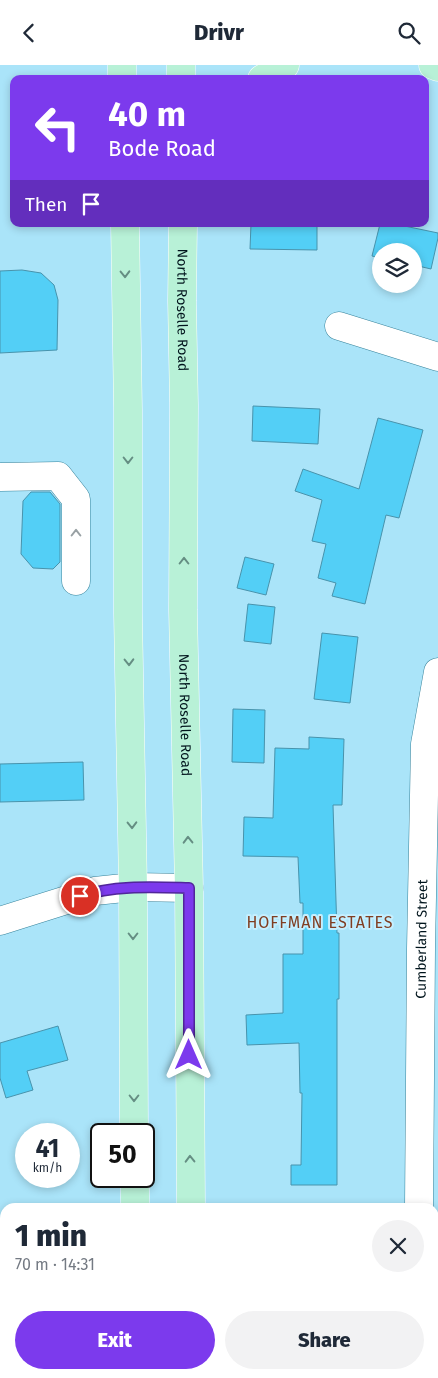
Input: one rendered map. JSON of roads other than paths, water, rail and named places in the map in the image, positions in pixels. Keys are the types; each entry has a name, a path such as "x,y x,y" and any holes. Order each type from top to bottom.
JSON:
{"main road":[{"path":"268,75 284,65"},
{"path":"433,65 438,67"},
{"path":"125,227 134,1123"},
{"name":"North Roselle Road","path":"183,227 183,610 189,888 191,1203"},
{"path":"183,256 191,227"},
{"path":"135,1188 135,1203"}],"street":[{"path":"339,327 438,357"},
{"path":"0,477 58,475 76,499 76,581"},
{"name":"Cumberland Street","path":"420,1203 430,949 425,744 438,672"},
{"path":"0,921 95,891 133,887 189,888"}],"district":[{"name":"HOFFMAN ESTATES","path":"320,922"}]}
